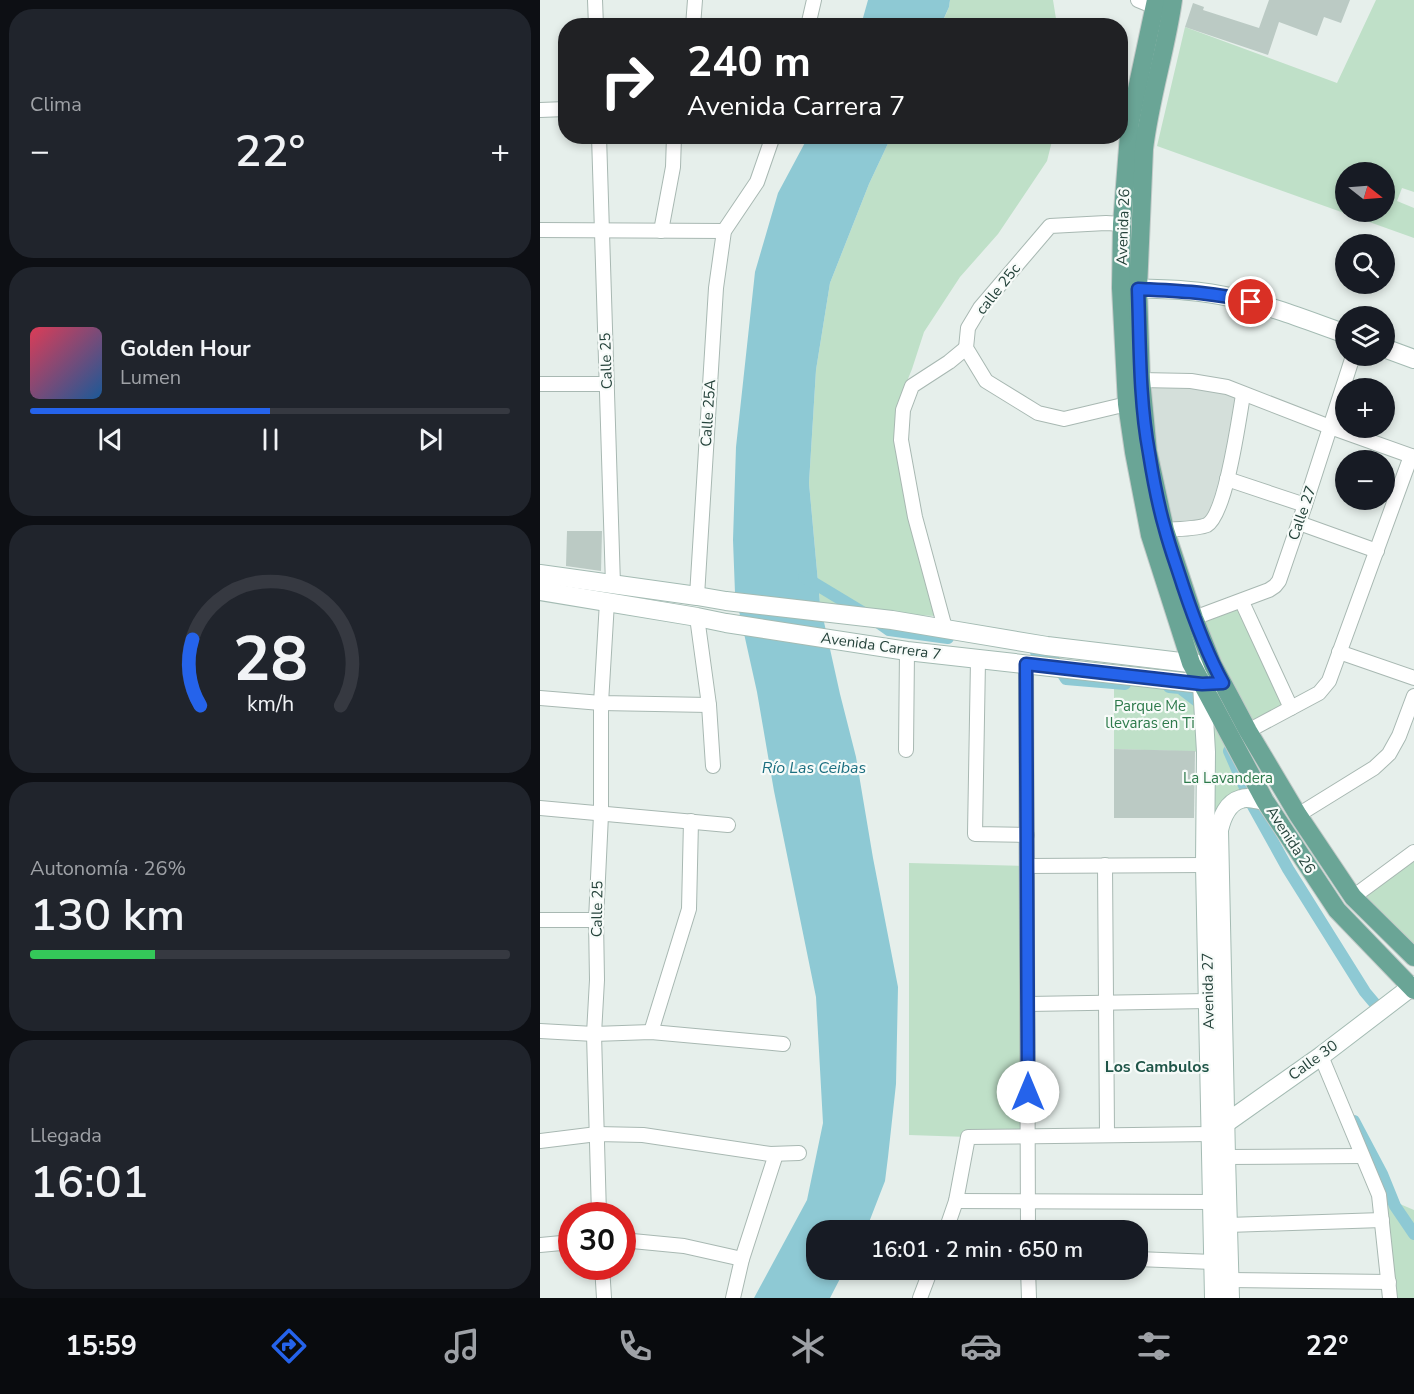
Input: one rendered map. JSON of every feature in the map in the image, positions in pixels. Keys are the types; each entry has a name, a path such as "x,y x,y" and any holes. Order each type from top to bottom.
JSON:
{"main road":[{"name":"Avenida 26","path":"1173,0 1147,126 1130,288 1127,404 1150,535 1191,663 1252,799 1337,910 1413,988"},
{"name":"Avenida 26","path":"1149,2 1130,122 1122,224 1148,452 1165,530 1194,618 1213,665 1248,731 1298,815 1353,897 1414,957"},
{"path":"1130,288 1198,292 1233,297 1335,330"},
{"path":"1395,352 1414,359"},
{"name":"Avenida Carrera 7","path":"540,574 726,601 892,620 1047,646 1213,665"},
{"name":"Avenida Carrera 7","path":"540,591 907,651 1202,684 1223,683"},
{"name":"Avenida 27","path":"1202,684 1206,752 1205,865 1208,1001 1218,1128 1226,1157 1230,1289"},
{"name":"Avenida 27","path":"1214,1298 1213,1202 1218,1128 1219,830 1222,816 1227,808 1252,799"},
{"name":"Calle 30","path":"1218,1128 1413,988"}],"street":[{"path":"595,0 596,18"},
{"path":"693,18 694,0"},
{"path":"810,18 814,0"},
{"path":"540,110 558,109"},
{"name":"Calle 25","path":"599,144 613,585"},
{"path":"662,231 673,167 674,144"},
{"path":"540,230 724,231 758,182 770,144"},
{"name":"calle 25c","path":"966,348 968,328 980,308 1050,226 1122,224"},
{"name":"Calle 25A","path":"697,596 716,288 724,231"},
{"path":"945,628 915,517 901,440 903,410 912,386 966,348 986,381 1038,413 1064,419 1127,404"},
{"name":"Calle 27","path":"1194,618 1242,602 1269,590 1279,581 1350,366"},
{"path":"1141,380 1191,381 1227,387 1413,457 1329,681 1319,693 1248,731"},
{"path":"540,384 607,384"},
{"path":"1165,530 1209,523 1218,506 1227,479 1243,394"},
{"path":"1227,479 1305,505"},
{"path":"1299,523 1377,551"},
{"name":"Calle 25","path":"599,1202 594,1034 601,814 601,703 607,602"},
{"path":"1242,602 1291,708"},
{"path":"697,617 709,705 713,766"},
{"path":"906,750 907,651"},
{"path":"1339,652 1414,678"},
{"path":"978,660 975,834 1027,835"},
{"path":"1026,664 1028,1220"},
{"path":"1298,815 1374,768 1389,754 1399,736 1414,696"},
{"path":"540,698 601,703 709,705"},
{"path":"540,808 728,825"},
{"path":"651,1032 688,909 691,821"},
{"path":"1353,897 1413,855"},
{"path":"1105,865 1107,1134"},
{"path":"1027,866 1205,865"},
{"path":"540,920 596,920"},
{"path":"1028,1004 1208,1001"},
{"path":"540,1031 594,1034 651,1032 783,1044"},
{"path":"1321,1056 1379,1195 1390,1298"},
{"path":"949,1220 956,1201 968,1137 1107,1134 1218,1128"},
{"path":"540,1142 597,1134 643,1135 776,1154 799,1153"},
{"path":"733,1298 742,1259 776,1154"},
{"path":"1226,1157 1362,1156"},
{"path":"956,1201 1213,1202"},
{"path":"1228,1226 1382,1220"},
{"path":"636,1241 684,1246 742,1259"},
{"path":"540,1245 558,1243"},
{"path":"1148,1259 1214,1262"},
{"path":"603,1280 604,1298"},
{"path":"920,1298 927,1280"},
{"path":"1028,1280 1029,1298"},
{"path":"1230,1289 1389,1282"}],"shaded area":[{"path":"1141,380 1243,395 1213,518 1165,530"}],"green space":[{"path":"950,0 1053,0 1056,18 944,18"},
{"path":"1376,0 1414,0 1414,192 1402,188 1397,201 1414,208 1414,238 1369,222 1395,222 1395,162 1335,162 1335,210 1157,146 1185,27 1337,83"},
{"path":"888,144 1051,144 1047,161 998,234 960,277 924,332 903,391 897,424 908,515 935,616 820,604 809,483 816,370 830,283 869,184"},
{"path":"1242,602 1291,708 1248,731 1194,618"},
{"name":"Parque Me llevaras en Ti","path":"1114,674 1202,684 1206,729 1223,724 1265,801 1223,810 1206,818 1206,752 1114,749"},
{"path":"1414,858 1414,957 1353,897"},
{"path":"909,863 1027,866 1029,1136 909,1135"},
{"path":"1379,1195 1414,1210 1414,1298 1390,1298"}],"water":[{"path":"868,0 950,0 944,18 863,18"},
{"name":"Río Las Ceibas","path":"804,144 888,144 869,184 830,283 816,370 809,483 820,604 856,757 898,987 896,1084 885,1181 870,1220 806,1220 806,1280 839,1280 830,1298 754,1298 807,1200 823,1123 816,997 774,791 757,692 735,593 733,540 736,447 755,272 778,193"}],"building":[{"path":"1269,0 1350,0 1341,23 1324,17 1317,36 1279,22 1268,55 1185,27 1193,3 1204,7 1203,10 1259,28"},
{"path":"567,531 602,531 601,571 566,566"},
{"path":"1114,749 1195,751 1194,818 1114,818"}],"waterway":[{"path":"804,577 889,630 948,638"},
{"path":"1036,652 1050,654 1066,679 1125,684"},
{"path":"1169,687 1180,688 1205,707"},
{"path":"1229,751 1253,806 1288,869 1365,992 1381,1011 1377,1014"},
{"path":"1354,1121 1382,1174 1395,1206 1414,1234"}],"district":[{"name":"Los Cambulos","path":"1157,1066"}],"route":[{"path":"1028,1092 1026,664 1202,684 1223,683 1194,618 1165,530 1148,452 1141,380 1138,289 1198,292 1251,302"}],"park label":[{"name":"La Lavandera","path":"1228,778"}]}
